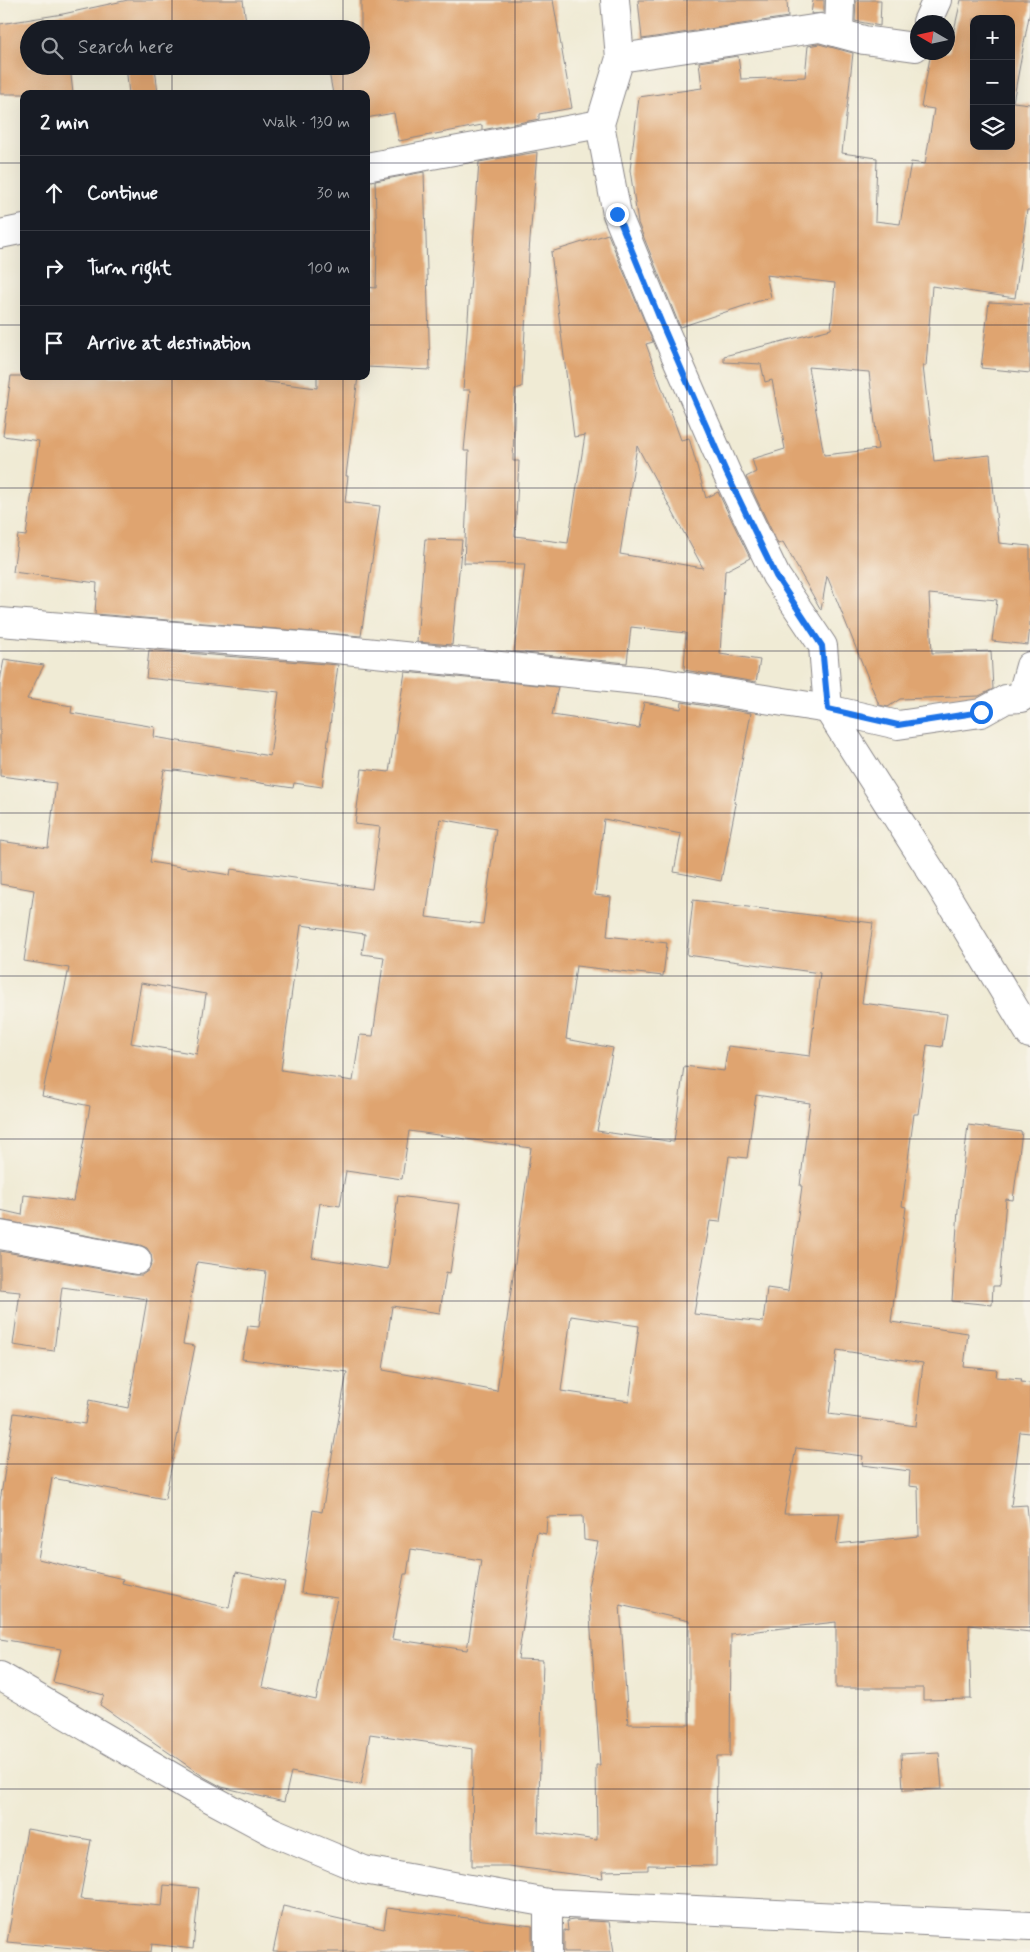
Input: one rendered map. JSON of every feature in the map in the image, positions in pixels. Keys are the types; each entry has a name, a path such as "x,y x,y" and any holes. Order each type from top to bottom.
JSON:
{"street":[{"path":"615,0 620,58 600,124 617,214 664,329 727,474 776,576 822,646 828,709 942,888 1030,1034"},
{"path":"839,33 840,0"},
{"path":"930,15 937,0"},
{"path":"620,58 820,28 864,40 910,46"},
{"path":"370,166 600,124"},
{"path":"0,234 20,230"},
{"path":"0,622 326,648 657,682 828,709 898,725 981,712 1006,699 1021,698 1030,666"},
{"path":"0,1234 137,1260"},
{"path":"0,1676 209,1798 273,1832 364,1870 548,1904 1030,1926"},
{"path":"548,1904 548,1952"}],"building":[{"path":"128,0 243,0 246,20 25,20"},
{"path":"361,0 553,0 572,108 539,114 539,119 482,130 482,125 399,141 394,113 370,117 370,90 332,90 330,75 370,75 370,20 361,20"},
{"path":"638,0 787,0 788,17 642,39"},
{"path":"813,0 824,0 824,13 811,14"},
{"path":"856,0 881,0 880,26 855,21"},
{"path":"961,0 1030,0 1030,11 1015,91 1015,15 970,15 970,150 1015,150 1015,102 1030,104 1030,210 1027,210 1015,298 932,286 926,366 923,366 934,461 990,455 999,543 1030,546 1030,626 1028,645 992,641 997,600 929,594 932,653 991,651 993,689 979,696 900,699 888,707 879,705 827,576 821,610 783,542 778,544 746,477 756,472 752,459 785,449 772,380 765,382 761,364 724,362 724,356 831,329 835,283 766,275 771,297 680,327 638,223 630,170 639,97 702,88 699,62 738,56 741,79 805,77 808,46 819,44 853,53 842,153 877,158 875,221 900,224 911,162 925,164 934,109 921,107 930,60 955,60 955,26","holes":["808,367 869,372 878,449 824,455"]},
{"path":"20,21 20,75 71,75 73,90 20,90 20,94 0,94 0,24"},
{"path":"127,75 156,75 158,90 129,90"},
{"path":"537,152 529,252 522,387 515,389 513,461 519,461 515,536 568,543 585,435 574,437 551,252 608,234 653,342 646,344 681,440 689,438 706,498 718,492 750,558 725,571 720,654 760,660 756,682 684,670 686,633 631,627 627,663 514,652 525,564 464,563 469,451 464,451 470,390 463,390 479,162","holes":["637,446 703,568 620,554"]},
{"path":"424,172 430,370 370,367 370,287 376,288 375,181"},
{"path":"989,302 1030,304 1030,373 981,368"},
{"path":"11,376 20,376 20,380 252,380 317,388 317,380 358,380 346,476 348,476 345,502 380,506 361,636 95,614 97,583 13,572 18,535 26,536 39,441 3,436"},
{"path":"425,539 462,540 452,645 417,642"},
{"path":"149,650 338,665 322,787 294,783 293,788 175,770 164,770 150,862 230,875 231,869 372,889 380,827 355,824 362,769 389,772 405,672 558,687 552,715 639,728 644,702 681,709 682,702 751,713 721,881 674,872 681,834 604,819 595,895 611,897 607,936 667,943 663,976 576,966 566,1039 613,1048 597,1131 674,1142 684,1066 724,1071 728,1046 810,1056 820,973 687,955 693,900 873,923 862,1003 947,1014 942,1047 927,1045 918,1114 914,1114 902,1206 906,1207 891,1322 968,1333 964,1367 997,1370 996,1377 1022,1379 1021,1382 1030,1383 1030,1433 1020,1432 1011,1506 1027,1505 1030,1533 1030,1632 969,1625 971,1699 923,1700 923,1688 836,1688 836,1622 731,1634 730,1756 717,1756 716,1866 648,1865 648,1870 602,1871 603,1878 508,1866 472,1866 473,1749 370,1734 361,1785 291,1772 284,1802 222,1787 204,1777 100,1705 104,1695 53,1682 61,1649 0,1639 0,1501 14,1413 85,1424 89,1400 128,1408 147,1299 62,1287 54,1351 13,1345 20,1292 0,1290 0,1251 134,1275 142,1275 149,1270 152,1262 151,1254 147,1248 140,1245 0,1220 0,1210 22,1215 24,1195 73,1201 90,1106 42,1096 69,968 24,961 34,890 0,884 0,841 48,848 56,783 0,776 0,682 4,659 44,665 27,699 72,706 71,713 155,727 154,737 270,756 279,692 146,678","holes":["440,819 496,829 483,924 426,917","301,925 365,934 362,954 384,957 373,1036 360,1035 353,1081 281,1070","141,983 206,994 197,1054 131,1043","756,1095 810,1103 800,1186 802,1186 788,1291 767,1288 763,1322 694,1314 710,1221 720,1222 729,1156 747,1158","409,1131 531,1148 497,1391 383,1370 392,1306 440,1313 446,1272 450,1273 460,1204 398,1196 388,1269 312,1257 320,1203 340,1206 346,1171 402,1179","197,1262 266,1272 259,1327 248,1326 242,1359 347,1372 322,1512 313,1510 301,1593 337,1598 316,1700 262,1687 285,1582 236,1572 229,1608 122,1583 123,1579 38,1559 52,1478 165,1499 195,1346 183,1344","571,1316 639,1326 629,1401 561,1391","837,1350 923,1363 916,1426 829,1414","796,1448 863,1456 862,1465 910,1471 909,1486 918,1487 919,1536 836,1544 840,1513 784,1514","583,1516 584,1540 598,1542 588,1586 600,1765 596,1765 597,1840 538,1832 543,1660 518,1659 537,1532 546,1534 547,1517","411,1549 481,1560 467,1650 392,1639 404,1574 407,1574","620,1605 689,1621 689,1725 628,1724"]},
{"path":"968,1125 1022,1132 1013,1200 1006,1199 999,1286 993,1286 992,1305 952,1301 958,1210"},
{"path":"939,1752 942,1789 903,1790 901,1754"},
{"path":"27,1829 91,1840 80,1899 162,1906 164,1885 199,1888 193,1949 152,1944 151,1952 117,1952 7,1942"},
{"path":"283,1906 384,1929 387,1908 532,1926 532,1952 273,1952"},
{"path":"567,1921 609,1922 614,1952 564,1952 564,1930 568,1931"}],"route":[{"path":"617,214 664,329 727,474 776,576 822,646 828,709 898,725 981,712"}]}
